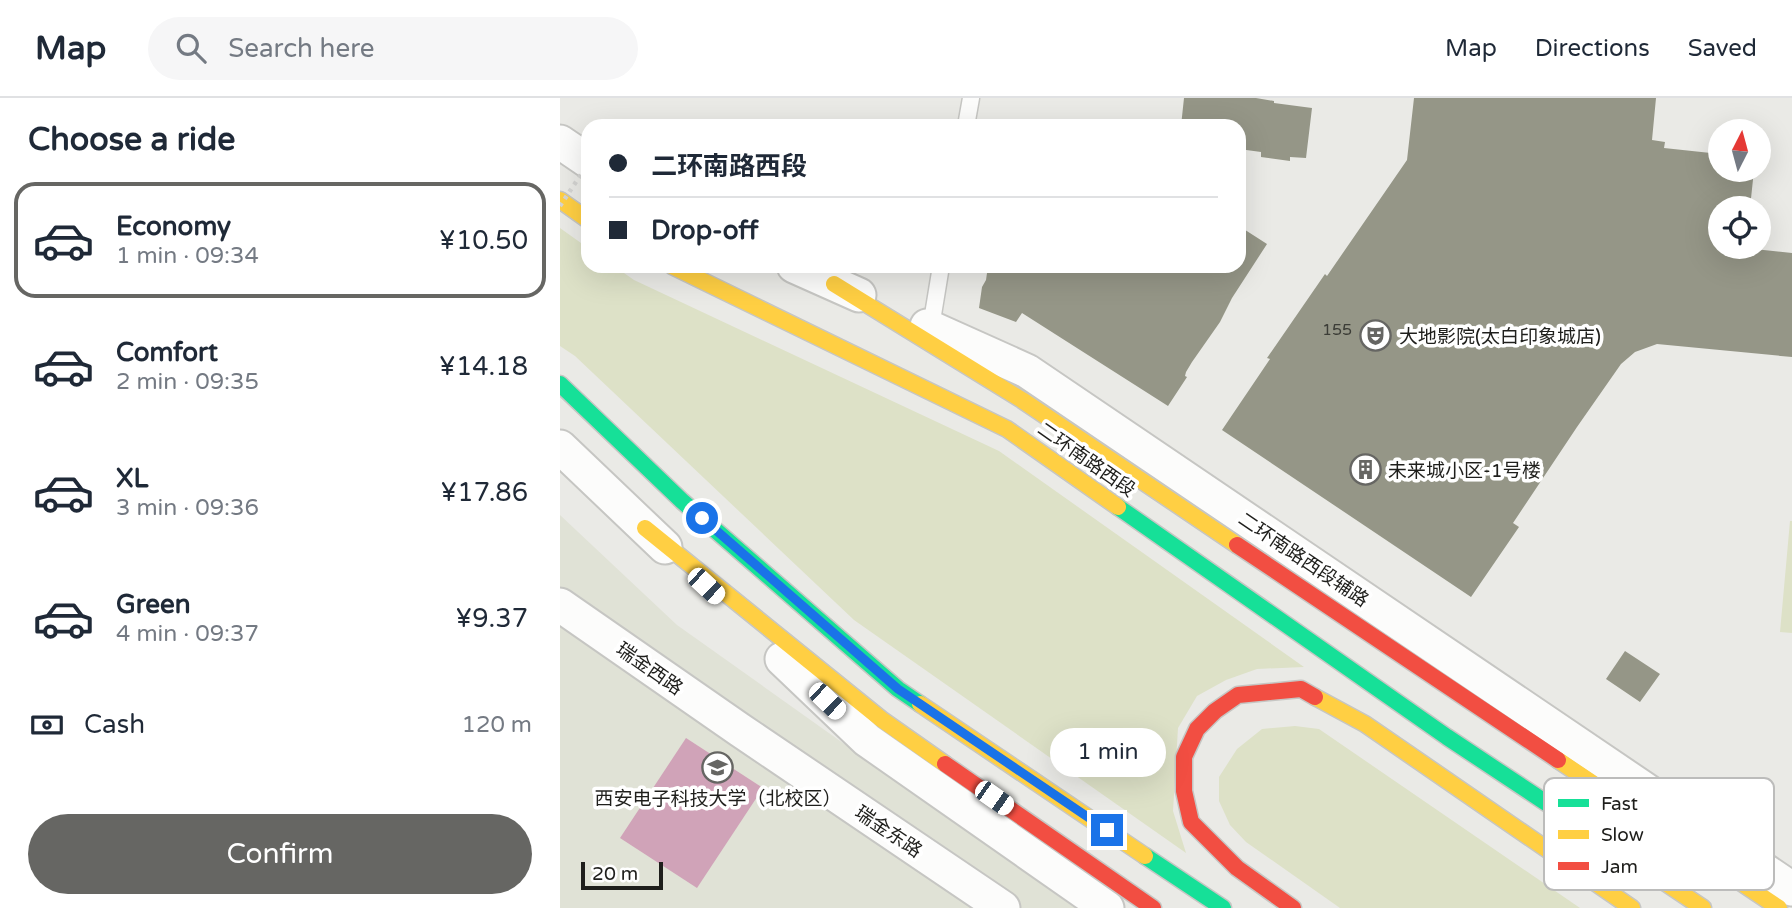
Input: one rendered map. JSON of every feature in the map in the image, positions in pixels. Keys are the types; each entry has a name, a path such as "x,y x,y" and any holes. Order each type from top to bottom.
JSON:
{"highway":[{"path":"560,203 581,216"},
{"name":"二环南路西段","path":"686,273 1007,429 1544,802"},
{"path":"834,284 1022,400 1585,778"},
{"path":"783,320 903,360"},
{"path":"956,378 1022,400"},
{"path":"560,384 682,501 898,689 1223,908"},
{"path":"682,501 772,600"},
{"path":"645,528 881,719 1153,908"},
{"path":"808,640 881,719"},
{"path":"1293,908 1237,868 1191,822 1184,790 1184,757 1197,729 1238,695 1301,689 1365,724 1544,847"},
{"path":"1365,724 1447,737 1508,822"},
{"path":"1606,890 1632,908"},
{"name":"二环南路西段","path":"1676,890 1703,908"},
{"path":"1752,890 1779,908"},
{"path":"1270,892 1278,908"}],"street":[{"path":"560,142 581,158"},
{"name":"二环南路西段辅路","path":"810,273 1027,371 1628,778"},
{"path":"560,447 867,740 1107,908"},
{"name":"瑞金西路","path":"560,605 740,730"},
{"name":"瑞金东路","path":"740,730 1003,908"},
{"name":"二环南路西段辅路","path":"1774,877 1792,889"}],"lane":[{"path":"967,119 971,98"},
{"path":"930,327 940,273"}],"path":[{"path":"560,203 581,173"}],"shaded area":[{"name":"西安电子科技大学（北校区）","path":"560,515 677,625 1075,908 560,908"},
{"path":"686,738 763,788 697,888 620,838"}],"green space":[{"path":"560,228 581,243 581,273 624,273 999,451 1304,667 1257,669 1226,680 1197,696 1178,728 1173,811 1186,853 854,620 575,356 560,346"},
{"path":"1792,521 1792,633 1780,632"},
{"path":"1295,726 1319,729 1544,883 1544,890 1554,890 1580,908 1340,908 1246,842 1230,825 1219,801 1219,777 1237,749 1262,729"}],"building":[{"path":"1184,98 1256,98 1312,108 1306,158 1290,157 1290,161 1261,157 1261,152 1246,150 1246,119 1182,119"},
{"path":"1414,98 1656,98 1652,140 1665,142 1664,148 1708,153 1708,182 1753,182 1751,196 1708,196 1708,259 1771,259 1771,251 1792,253 1792,357 1657,344 1635,352 1621,364 1577,427 1513,523 1519,527 1471,597 1222,430 1270,359 1267,358 1407,160"},
{"path":"1246,230 1267,244 1232,298 1220,322 1192,362 1186,372 1187,377 1168,406 1022,313 1016,322 979,308 982,287 987,273 1246,273"},
{"path":"1625,651 1660,674 1640,702 1606,679"}],"traffic: fast":[{"path":"560,384 682,501 898,689 920,704"},
{"path":"1118,507 1447,737 1544,801"},
{"path":"1145,856 1223,908"}],"traffic: slow":[{"path":"560,200 581,215"},
{"path":"686,273 1007,429 1118,507"},
{"path":"834,284 1022,400 1237,545"},
{"path":"645,528 881,719 945,764"},
{"path":"1315,697 1365,724 1544,847"},
{"path":"920,704 1145,856"},
{"path":"1558,760 1585,778"},
{"path":"1606,890 1632,908"},
{"path":"1676,890 1703,908"},
{"path":"1752,890 1779,908"}],"traffic: jam":[{"path":"1237,545 1558,760"},
{"path":"1293,908 1237,868 1191,822 1184,791 1184,757 1197,729 1215,711 1238,695 1301,689 1315,697"},
{"path":"945,764 1153,908"}],"place":[{"name":"大地影院(太白印象城店)","path":"1376,336"},
{"name":"未来城小区-1号楼","path":"1365,470"},
{"name":"西安电子科技大学（北校区）","path":"718,767"}],"route":[{"path":"702,518 898,689 1107,830"}]}
